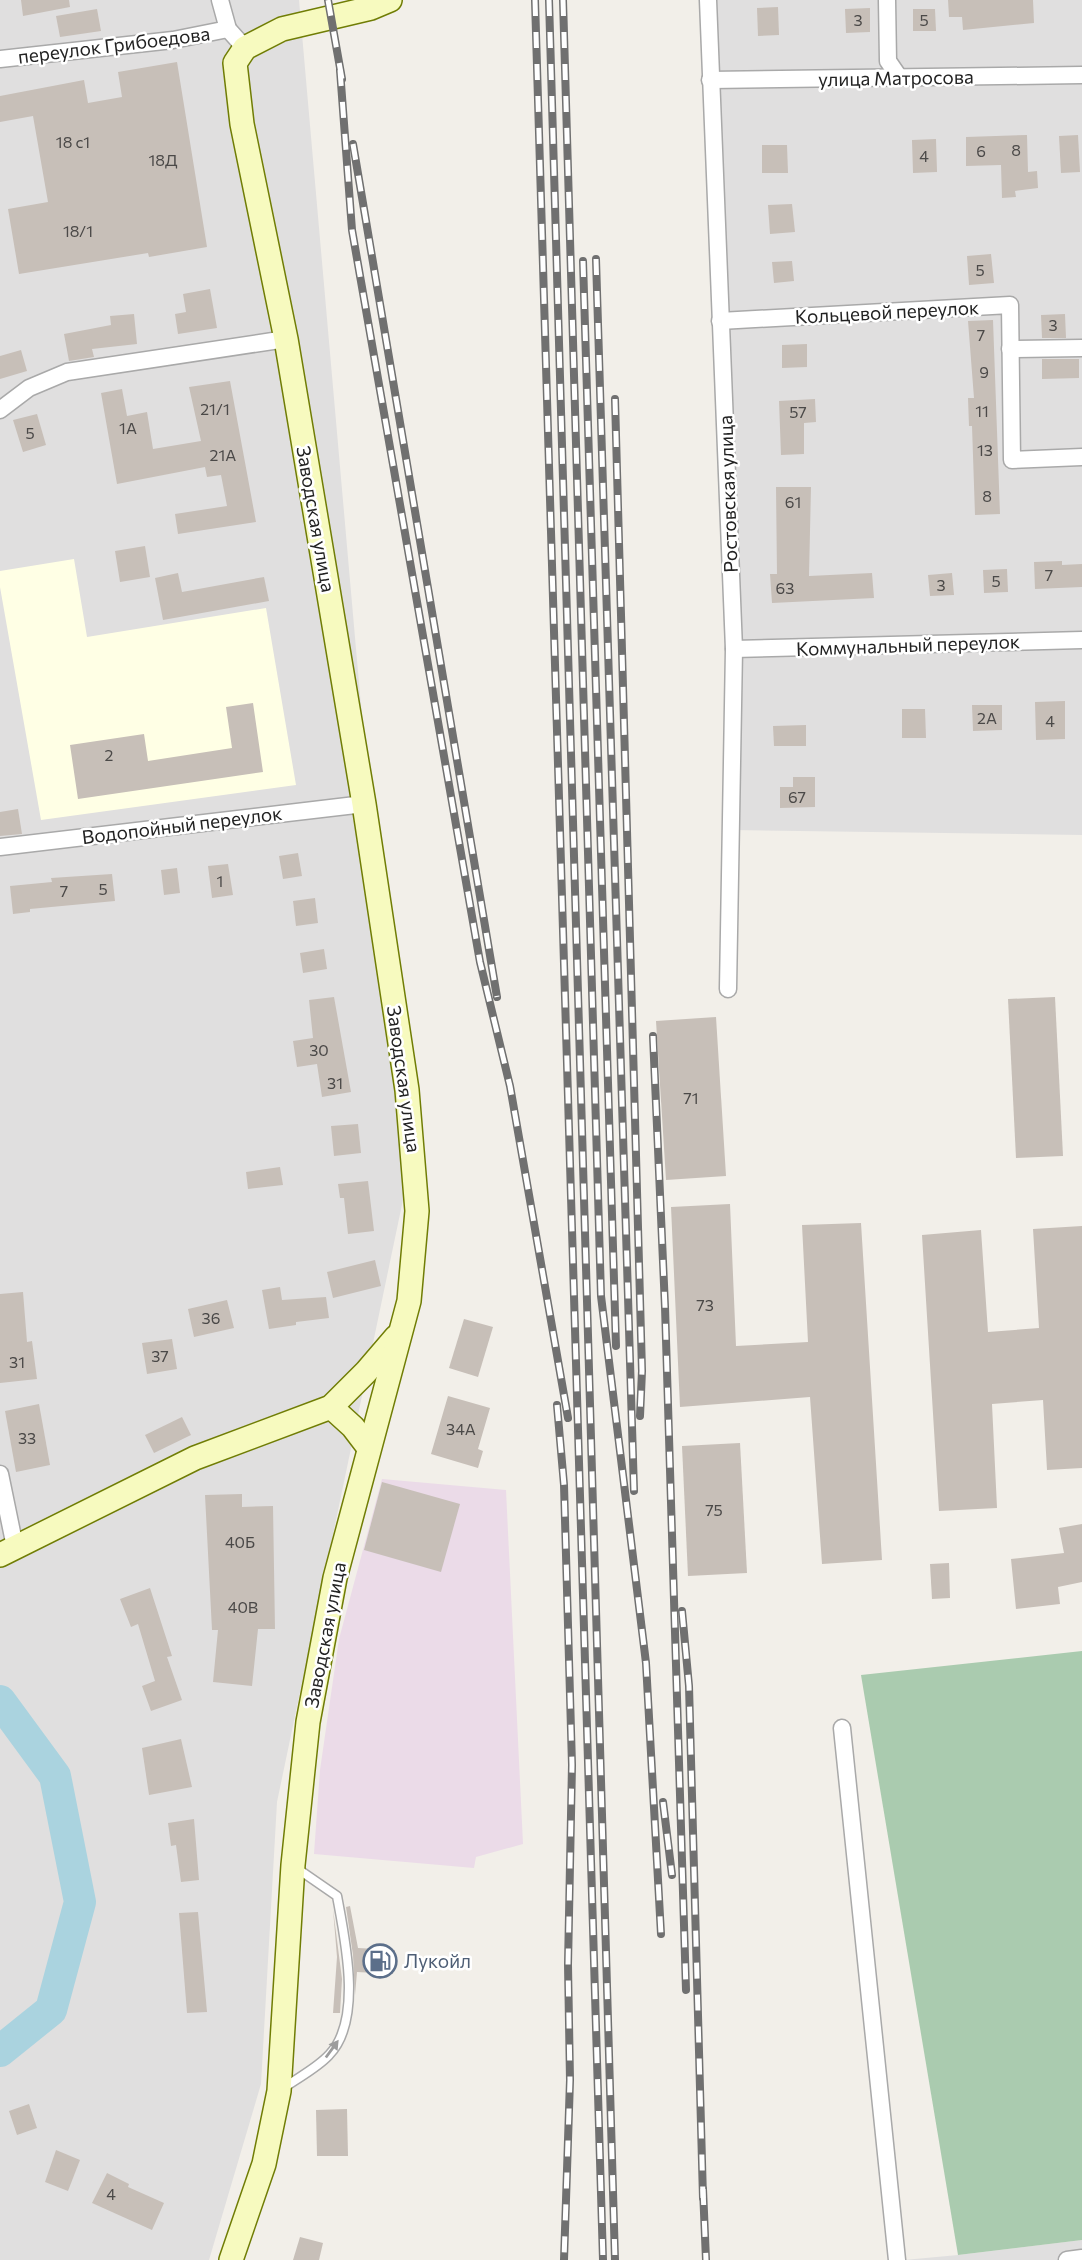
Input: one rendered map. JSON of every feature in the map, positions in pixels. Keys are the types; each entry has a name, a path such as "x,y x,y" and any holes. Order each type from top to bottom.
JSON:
{"main road":[{"path":"244,48 282,29 371,8 390,0"},
{"name":"Заводская улица","path":"231,2260 264,2164 279,2091 293,1865 308,1722 335,1578 409,1301 416,1243 416,1179 407,1090 364,804 286,339 235,79 235,63 244,48"},
{"path":"7,1551 183,1463 331,1407 383,1354 400,1331"},
{"path":"331,1407 354,1427 369,1448"}],"street":[{"path":"220,0 228,29 244,48"},
{"name":"Ростовская улица","path":"708,0 734,649 727,989"},
{"path":"887,0 888,61 899,78"},
{"name":"переулок Грибоедова","path":"0,59 173,40 228,29"},
{"name":"улица Матросова","path":"710,80 1082,75"},
{"name":"Кольцевой переулок","path":"720,321 1010,305 1012,460 1082,457"},
{"path":"0,410 29,387 67,372 286,339"},
{"path":"1010,349 1082,348"},
{"name":"Коммунальный переулок","path":"734,649 1082,640"},
{"name":"Водопойный переулок","path":"0,847 364,804"},
{"path":"0,1474 7,1551"},
{"path":"842,1728 897,2260"},
{"path":"1067,2260 1082,2258"}],"lane":[{"path":"279,2091 330,2055 346,2027 349,1958 337,1896 293,1865"}],"shaded area":[{"path":"0,0 299,0 404,1195 277,1802 261,2084 209,2260 0,2260"},
{"path":"699,0 1082,0 1082,835 732,830"},
{"path":"74,559 87,637 266,608 296,785 41,820 0,587 0,571"},
{"path":"382,1479 506,1490 523,1844 476,1857 474,1868 314,1854 320,1770 339,1639"},
{"path":"1082,1651 1082,2240 958,2255 861,1675"},
{"path":"1082,2240 1082,2260 904,2260 958,2255"}],"building":[{"path":"21,0 69,0 70,7 23,16"},
{"path":"948,0 1033,0 1034,23 963,30 962,17 949,17"},
{"path":"778,7 779,35 758,36 757,8"},
{"path":"870,8 870,32 846,33 845,9"},
{"path":"97,9 101,31 60,37 56,16"},
{"path":"913,9 935,9 936,31 913,31"},
{"path":"177,62 207,247 149,257 148,253 19,274 8,209 48,202 33,116 0,122 0,96 84,80 88,103 122,97 118,72"},
{"path":"1027,135 1028,172 1037,171 1038,188 1015,191 1016,197 1002,198 1001,165 966,166 966,137"},
{"path":"1078,135 1080,172 1061,173 1059,136"},
{"path":"936,139 937,172 913,173 912,140"},
{"path":"762,145 787,145 788,173 762,173"},
{"path":"792,204 795,232 770,234 768,205"},
{"path":"991,254 994,283 969,285 967,256"},
{"path":"792,261 794,281 774,283 772,262"},
{"path":"210,289 217,328 178,334 175,314 186,312 183,294"},
{"path":"134,314 137,344 92,349 94,357 69,361 64,334 111,325 110,316"},
{"path":"1065,314 1066,338 1042,338 1041,315"},
{"path":"993,320 1000,514 975,515 972,426 969,426 968,398 974,398 968,321"},
{"path":"807,344 807,367 782,368 782,345"},
{"path":"21,350 27,371 0,379 0,356"},
{"path":"1042,359 1079,359 1079,378 1042,379"},
{"path":"230,381 256,522 178,534 175,514 227,506 221,475 207,477 205,467 117,484 101,393 122,389 127,416 147,412 153,449 201,441 189,387"},
{"path":"815,399 816,422 804,423 804,454 781,455 779,401"},
{"path":"37,414 46,445 23,452 13,420"},
{"path":"776,487 811,487 809,576 872,573 874,598 772,603 770,574 777,574"},
{"path":"145,546 150,577 120,582 115,551"},
{"path":"1062,561 1062,565 1082,564 1082,587 1035,589 1034,562"},
{"path":"1007,569 1008,592 984,593 983,570"},
{"path":"178,573 182,592 264,577 269,601 163,620 155,578"},
{"path":"952,573 954,595 930,596 928,575"},
{"path":"1065,701 1065,739 1036,740 1035,702"},
{"path":"253,703 263,772 78,799 70,745 144,734 148,761 232,748 226,707"},
{"path":"972,705 1002,705 1002,730 973,731"},
{"path":"902,709 925,709 926,738 902,738"},
{"path":"806,725 806,746 774,746 773,726"},
{"path":"793,777 815,777 815,807 780,808 780,787 793,787"},
{"path":"18,809 22,834 0,836 0,812"},
{"path":"298,853 302,876 283,879 279,856"},
{"path":"228,864 233,895 212,898 208,866"},
{"path":"177,868 180,893 164,895 161,870"},
{"path":"112,874 115,901 30,909 30,912 13,914 10,886 52,882 51,878"},
{"path":"315,898 318,923 296,926 293,901"},
{"path":"324,949 327,969 303,973 300,953"},
{"path":"334,997 351,1092 322,1097 317,1064 297,1067 293,1041 313,1038 309,1000"},
{"path":"1055,997 1063,1156 1016,1158 1008,999"},
{"path":"716,1017 726,1176 666,1180 656,1021"},
{"path":"358,1124 361,1153 334,1156 331,1126"},
{"path":"280,1167 283,1185 248,1189 246,1172"},
{"path":"368,1181 374,1231 348,1234 344,1198 340,1198 338,1184"},
{"path":"730,1204 736,1346 808,1342 802,1225 861,1223 882,1560 822,1564 810,1397 680,1407 671,1207"},
{"path":"1082,1226 1082,1468 1047,1470 1043,1400 992,1404 997,1508 939,1511 922,1235 981,1230 988,1332 1039,1328 1033,1229"},
{"path":"375,1260 381,1286 333,1298 327,1272"},
{"path":"280,1287 282,1300 326,1297 329,1318 269,1329 262,1290"},
{"path":"23,1292 27,1342 32,1341 37,1379 0,1383 0,1294"},
{"path":"227,1300 234,1328 194,1337 188,1309"},
{"path":"464,1319 493,1327 478,1377 449,1368"},
{"path":"172,1339 177,1369 147,1374 142,1343"},
{"path":"448,1396 490,1408 478,1449 483,1451 478,1468 431,1454"},
{"path":"39,1404 50,1465 16,1472 5,1411"},
{"path":"182,1417 191,1435 154,1453 145,1435"},
{"path":"740,1443 747,1573 688,1576 682,1446"},
{"path":"382,1482 460,1504 441,1572 364,1550"},
{"path":"242,1494 242,1507 273,1506 275,1629 258,1629 252,1686 213,1682 218,1630 212,1630 205,1495"},
{"path":"1082,1524 1082,1582 1058,1587 1060,1604 1016,1609 1011,1559 1064,1553 1059,1528"},
{"path":"949,1563 950,1598 932,1599 930,1564"},
{"path":"150,1588 172,1656 167,1657 182,1700 151,1711 142,1686 155,1681 138,1624 131,1627 120,1599"},
{"path":"181,1739 192,1787 149,1795 142,1748"},
{"path":"194,1819 199,1880 181,1882 176,1845 171,1846 168,1823"},
{"path":"350,1906 358,1948 395,1950 393,1974 357,1972 355,1995 346,1907"},
{"path":"333,1909 342,1979 340,2013 333,2013 337,1957"},
{"path":"198,1912 207,2012 187,2013 179,1913"},
{"path":"29,2104 37,2128 17,2135 9,2111"},
{"path":"347,2109 348,2156 317,2156 316,2110"},
{"path":"56,2150 80,2160 68,2191 45,2182"},
{"path":"107,2173 129,2184 128,2187 164,2203 152,2230 92,2203"},
{"path":"300,2237 323,2243 319,2260 293,2260"}],"waterway":[{"path":"0,1701 55,1776 80,1902 51,2010 0,2051"}],"railway":[{"path":"328,0 342,79"},
{"path":"535,0 603,2260"},
{"path":"549,0 615,2260"},
{"path":"563,0 601,1296 646,1663 661,1934"},
{"path":"340,70 352,230 480,962 510,1086 568,1418"},
{"path":"353,144 497,997"},
{"path":"596,259 634,1491"},
{"path":"583,261 616,1346"},
{"path":"615,399 642,1371 640,1416"},
{"path":"653,1036 665,1307 686,1990"},
{"path":"557,1405 564,1485 572,1765 568,1965 570,2080 564,2260"},
{"path":"682,1611 689,1686 703,2198"},
{"path":"663,1802 672,1875"},
{"path":"703,2189 706,2260"}],"place":[{"name":"Лукойл","path":"380,1961"}]}
